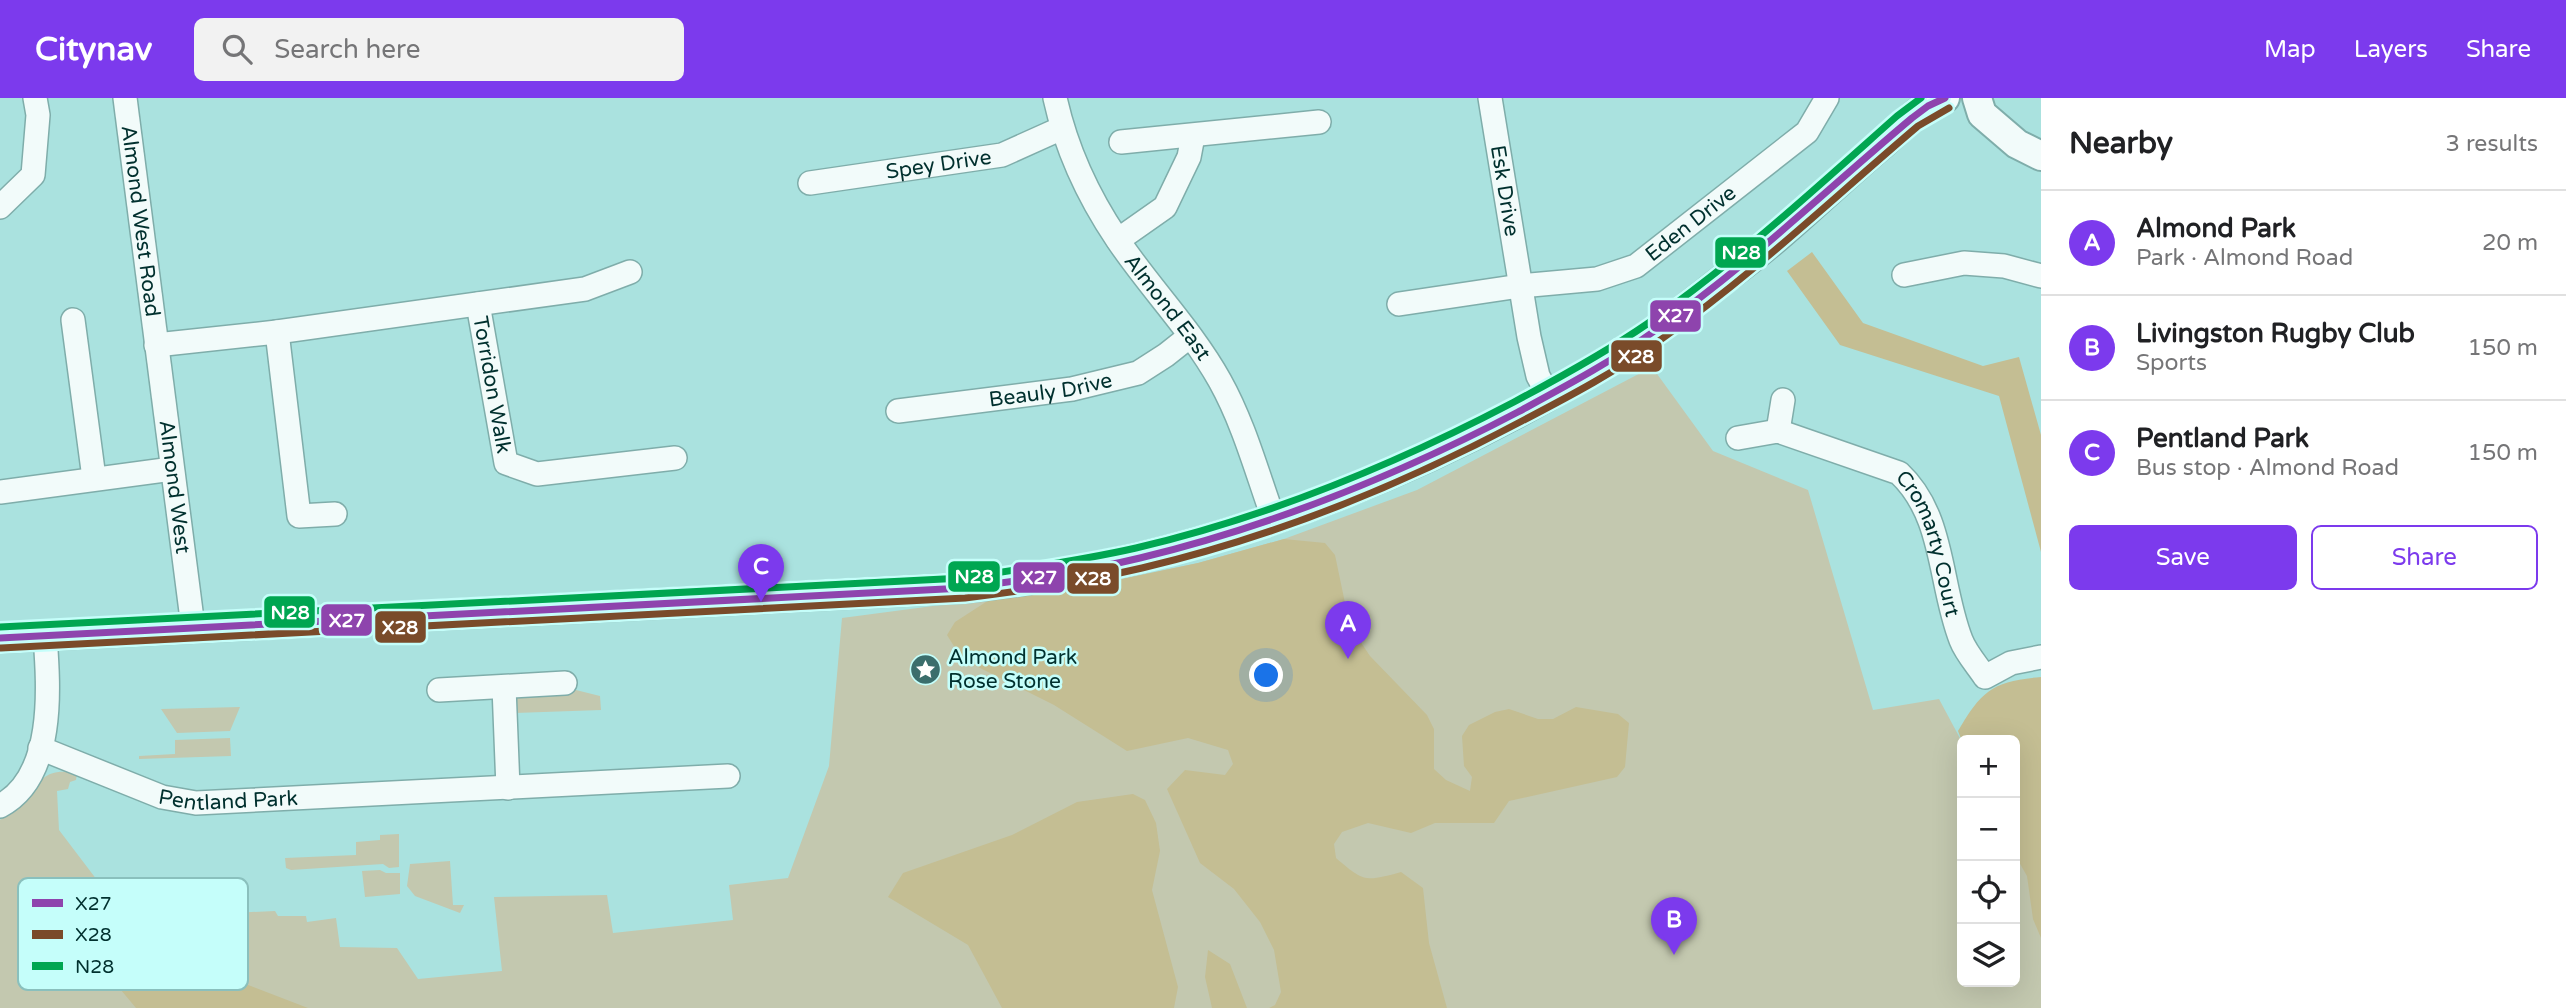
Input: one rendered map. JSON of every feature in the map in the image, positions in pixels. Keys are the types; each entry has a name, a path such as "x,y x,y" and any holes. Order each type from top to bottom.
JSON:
{"street":[{"path":"0,207 33,175 38,115 35,98"},
{"name":"Almond West Road","path":"125,98 156,345"},
{"name":"Almond East","path":"1055,98 1062,128 1093,201 1219,380 1238,419 1274,520"},
{"name":"Esk Drive","path":"1490,98 1520,286 1538,376 1549,396"},
{"name":"Eden Drive","path":"1520,286 1597,279 1636,266 1807,132 1827,98"},
{"path":"0,638 964,588 1022,582 1114,565 1193,546 1274,520 1382,477 1549,396 1632,347 1741,267 1909,121 1945,98"},
{"path":"1977,98 1982,114 2017,144 2041,156"},
{"path":"1121,142 1319,122"},
{"name":"Spey Drive","path":"810,183 1002,155 1062,128"},
{"path":"1118,240 1166,207 1189,157 1193,136"},
{"path":"1904,275 1964,263 2004,266 2041,276"},
{"name":"Torridon Walk","path":"156,345 277,332 585,289 630,272"},
{"path":"1399,304 1520,286"},
{"name":"Torridon Walk","path":"478,304 506,463 537,474 674,458"},
{"path":"73,320 94,478"},
{"path":"277,332 299,516 335,514"},
{"name":"Beauly Drive","path":"898,411 1072,389 1138,373 1190,336"},
{"name":"Almond West","path":"156,345 192,627"},
{"path":"1778,432 1783,400"},
{"name":"Cromarty Court","path":"1738,438 1778,432 1899,473 1913,486 1926,506 1962,643 1985,677 2011,663 2041,657"},
{"path":"0,492 172,469"},
{"path":"0,806 10,801 31,777 40,748 48,690 45,636"},
{"path":"439,690 565,683"},
{"path":"504,687 508,788"},
{"name":"Pentland Park","path":"40,748 162,797 196,803 728,776"}],"green space":[{"path":"1652,367 1713,451 1808,490 1873,710 1939,699 1958,735 1957,987 2020,987 2020,848 2041,887 2041,1008 0,1008 0,820 42,779 52,773 77,773 76,780 70,782 68,789 57,791 59,830 95,878 18,878 18,990 248,990 248,912 275,911 278,916 306,916 307,922 336,918 340,947 397,948 418,979 502,971 494,897 607,895 613,933 733,920 729,885 788,878 829,766 842,618 1098,584 1198,563 1284,539 1417,490"},
{"path":"572,689 600,696 601,710 515,713 515,692"},
{"path":"240,707 230,731 177,733 161,709"},
{"path":"230,738 231,756 139,759 139,756 175,754 175,740"},
{"path":"399,834 399,867 389,868 383,864 291,870 286,868 285,858 356,855 356,842 380,840 380,835"},
{"path":"450,861 453,905 464,905 460,913 415,896 407,886 410,864"},
{"path":"362,871 400,873 400,894 365,897"}],"shaded area":[{"path":"1812,252 1863,323 1983,366 2019,357 2041,435 2041,552 1999,396 1840,345 1787,271"},
{"path":"1284,539 1325,543 1335,555 1349,622 1370,656 1427,715 1434,729 1434,769 1446,780 1470,791 1472,777 1464,766 1462,736 1469,725 1495,712 1509,709 1538,719 1553,719 1576,707 1618,714 1629,723 1625,767 1617,777 1509,801 1494,823 1435,823 1411,833 1368,823 1342,832 1334,844 1336,858 1359,876 1372,878 1401,872 1423,888 1429,943 1447,1008 1269,1008 1275,1005 1281,992 1274,950 1260,922 1234,889 1200,863 1167,789 1185,770 1225,775 1233,764 1228,750 1188,738 1127,751 1054,705 962,659 947,635 955,622 989,600 1098,584 1198,563"},
{"path":"2041,677 2041,938 2033,919 2027,876 2020,864 2020,735 1960,735 1958,731 1974,706 1991,690 2011,681"},
{"path":"1133,794 1145,800 1156,823 1160,851 1152,890 1178,987 1174,1008 1002,1008 968,945 888,897 903,873 1012,835 1077,802"},
{"path":"1208,950 1230,964 1247,1008 1212,1008 1205,977"},
{"path":"248,985 308,1008 136,1008 121,990 248,990"}],"transit line":[{"name":"N28","path":"0,627 963,578 1093,557 1185,535 1282,505 1376,468 1469,425 1598,355 1647,324 1712,275 1921,98"},
{"name":"X27","path":"0,638 964,588 1096,567 1189,545 1238,531 1334,497 1427,457 1518,412 1604,364 1721,282 1912,118 1945,98"},
{"name":"X28","path":"1,648 965,598 1076,582 1191,555 1289,525 1431,467 1612,372 1663,338 1729,288 1918,126 1949,108"}],"place":[{"name":"Pentland Park","path":"761,602"},
{"name":"Almond Park","path":"1348,659"},
{"name":"Almond Park Rose Stone","path":"925,669"},
{"name":"Livingston Rugby Club","path":"1674,955"}]}
